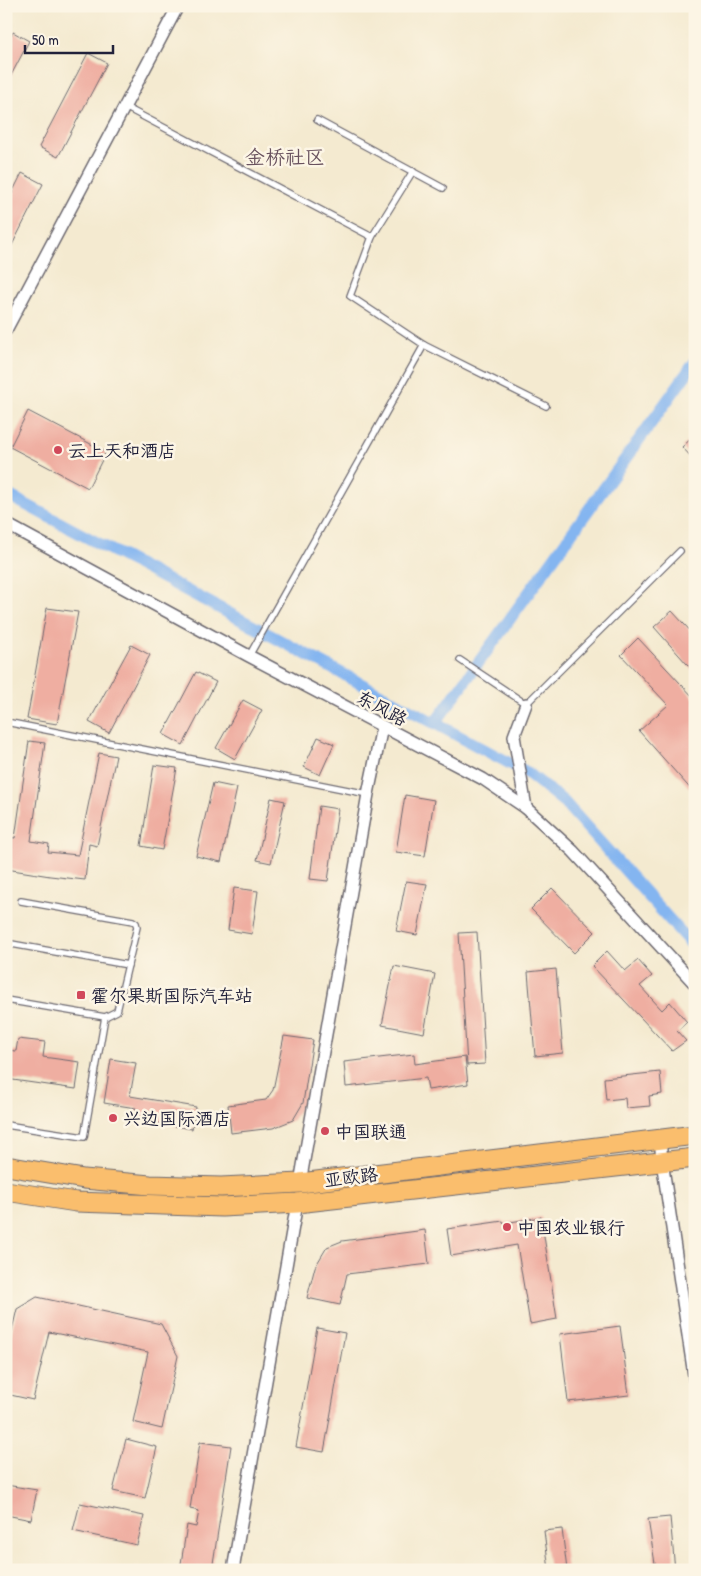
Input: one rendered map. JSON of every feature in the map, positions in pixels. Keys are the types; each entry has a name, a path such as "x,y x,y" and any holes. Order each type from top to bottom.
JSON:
{"highway":[{"name":"亚欧路","path":"6,1166 84,1180 150,1185 222,1187 300,1183 695,1135"},
{"name":"亚欧路","path":"6,1191 85,1202 222,1207 297,1203 695,1158"}],"street":[{"path":"6,330 178,6"},
{"name":"东风路","path":"6,524 249,656 482,779 526,808 573,851 695,984"},
{"path":"526,704 514,736 526,808"},
{"path":"300,1183 368,794 382,727"},
{"path":"660,1138 695,1382"},
{"path":"233,1570 297,1203"}],"lane":[{"path":"125,108 372,237"},
{"path":"317,120 443,188"},
{"path":"413,171 372,237 350,296 424,345 546,406"},
{"path":"249,656 424,345"},
{"path":"460,660 526,704 680,551"},
{"path":"11,723 368,794"},
{"path":"6,1000 105,1017 118,1009 137,927 133,920 21,901"},
{"path":"6,943 128,965"},
{"path":"6,1125 84,1137 105,1017"}],"building":[{"path":"13,32 29,41 6,85 6,45"},
{"path":"88,53 107,63 58,157 39,147"},
{"path":"22,173 43,184 6,257 6,205"},
{"path":"28,411 106,452 88,488 10,447"},
{"path":"695,435 695,461 682,447"},
{"path":"47,608 78,612 57,724 27,719"},
{"path":"672,611 695,636 695,673 654,627"},
{"path":"638,638 695,699 695,794 639,731 668,705 621,655"},
{"path":"131,645 150,655 109,733 89,722"},
{"path":"196,672 216,682 183,745 163,734"},
{"path":"243,700 262,710 235,759 216,748"},
{"path":"318,737 334,744 320,775 304,767"},
{"path":"29,741 45,743 31,841 49,844 48,852 78,855 99,753 116,756 97,846 89,844 85,880 6,869 6,837 15,838"},
{"path":"154,765 177,768 162,850 141,846"},
{"path":"213,783 237,788 221,862 196,856"},
{"path":"405,795 434,800 425,856 396,852"},
{"path":"271,798 285,801 271,863 257,860"},
{"path":"319,806 338,809 328,881 310,879"},
{"path":"406,881 427,884 417,935 396,931"},
{"path":"234,888 258,891 252,934 228,930"},
{"path":"552,888 595,932 574,953 531,909"},
{"path":"477,932 485,1064 467,1065 459,933"},
{"path":"607,951 625,971 638,960 652,976 640,986 662,1010 670,1002 687,1022 677,1031 686,1041 672,1051 592,966"},
{"path":"394,966 435,974 424,1033 382,1025"},
{"path":"556,969 563,1053 535,1056 528,972"},
{"path":"284,1036 313,1040 303,1103 293,1120 273,1128 231,1133 228,1105 266,1100 273,1090"},
{"path":"18,1039 45,1042 43,1057 80,1062 76,1089 6,1079 6,1050 16,1051"},
{"path":"414,1054 415,1064 465,1057 468,1084 428,1090 426,1078 346,1087 344,1062"},
{"path":"111,1059 136,1063 130,1096 196,1107 192,1129 134,1119 136,1108 104,1103"},
{"path":"660,1072 662,1094 649,1096 650,1106 626,1108 625,1098 606,1100 604,1078"},
{"path":"541,1217 557,1319 530,1324 517,1245 451,1256 447,1229"},
{"path":"425,1230 429,1264 347,1274 340,1305 307,1298 315,1267 327,1247 342,1241"},
{"path":"37,1297 161,1324 178,1356 162,1429 133,1422 148,1352 49,1332 33,1400 6,1394 6,1355 17,1309"},
{"path":"620,1326 629,1395 568,1402 560,1334"},
{"path":"317,1328 345,1333 324,1452 296,1447"},
{"path":"126,1439 157,1447 145,1498 113,1491"},
{"path":"200,1442 231,1446 212,1570 180,1570 187,1525 196,1527 199,1511 190,1509"},
{"path":"6,1485 37,1490 31,1520 6,1515"},
{"path":"80,1503 144,1516 137,1545 73,1531"},
{"path":"670,1517 675,1570 656,1570 648,1519"},
{"path":"562,1529 567,1570 549,1570 544,1531"}],"waterway":[{"path":"435,723 695,362"},
{"path":"6,494 528,773 564,802 695,948"}],"place":[{"name":"云上天和酒店","path":"58,450"},
{"name":"霍尔果斯国际汽车站","path":"81,995"},
{"name":"兴边国际酒店","path":"113,1118"},
{"name":"中国联通","path":"325,1131"},
{"name":"中国农业银行","path":"507,1227"}],"district":[{"name":"金桥社区","path":"285,156"}]}
